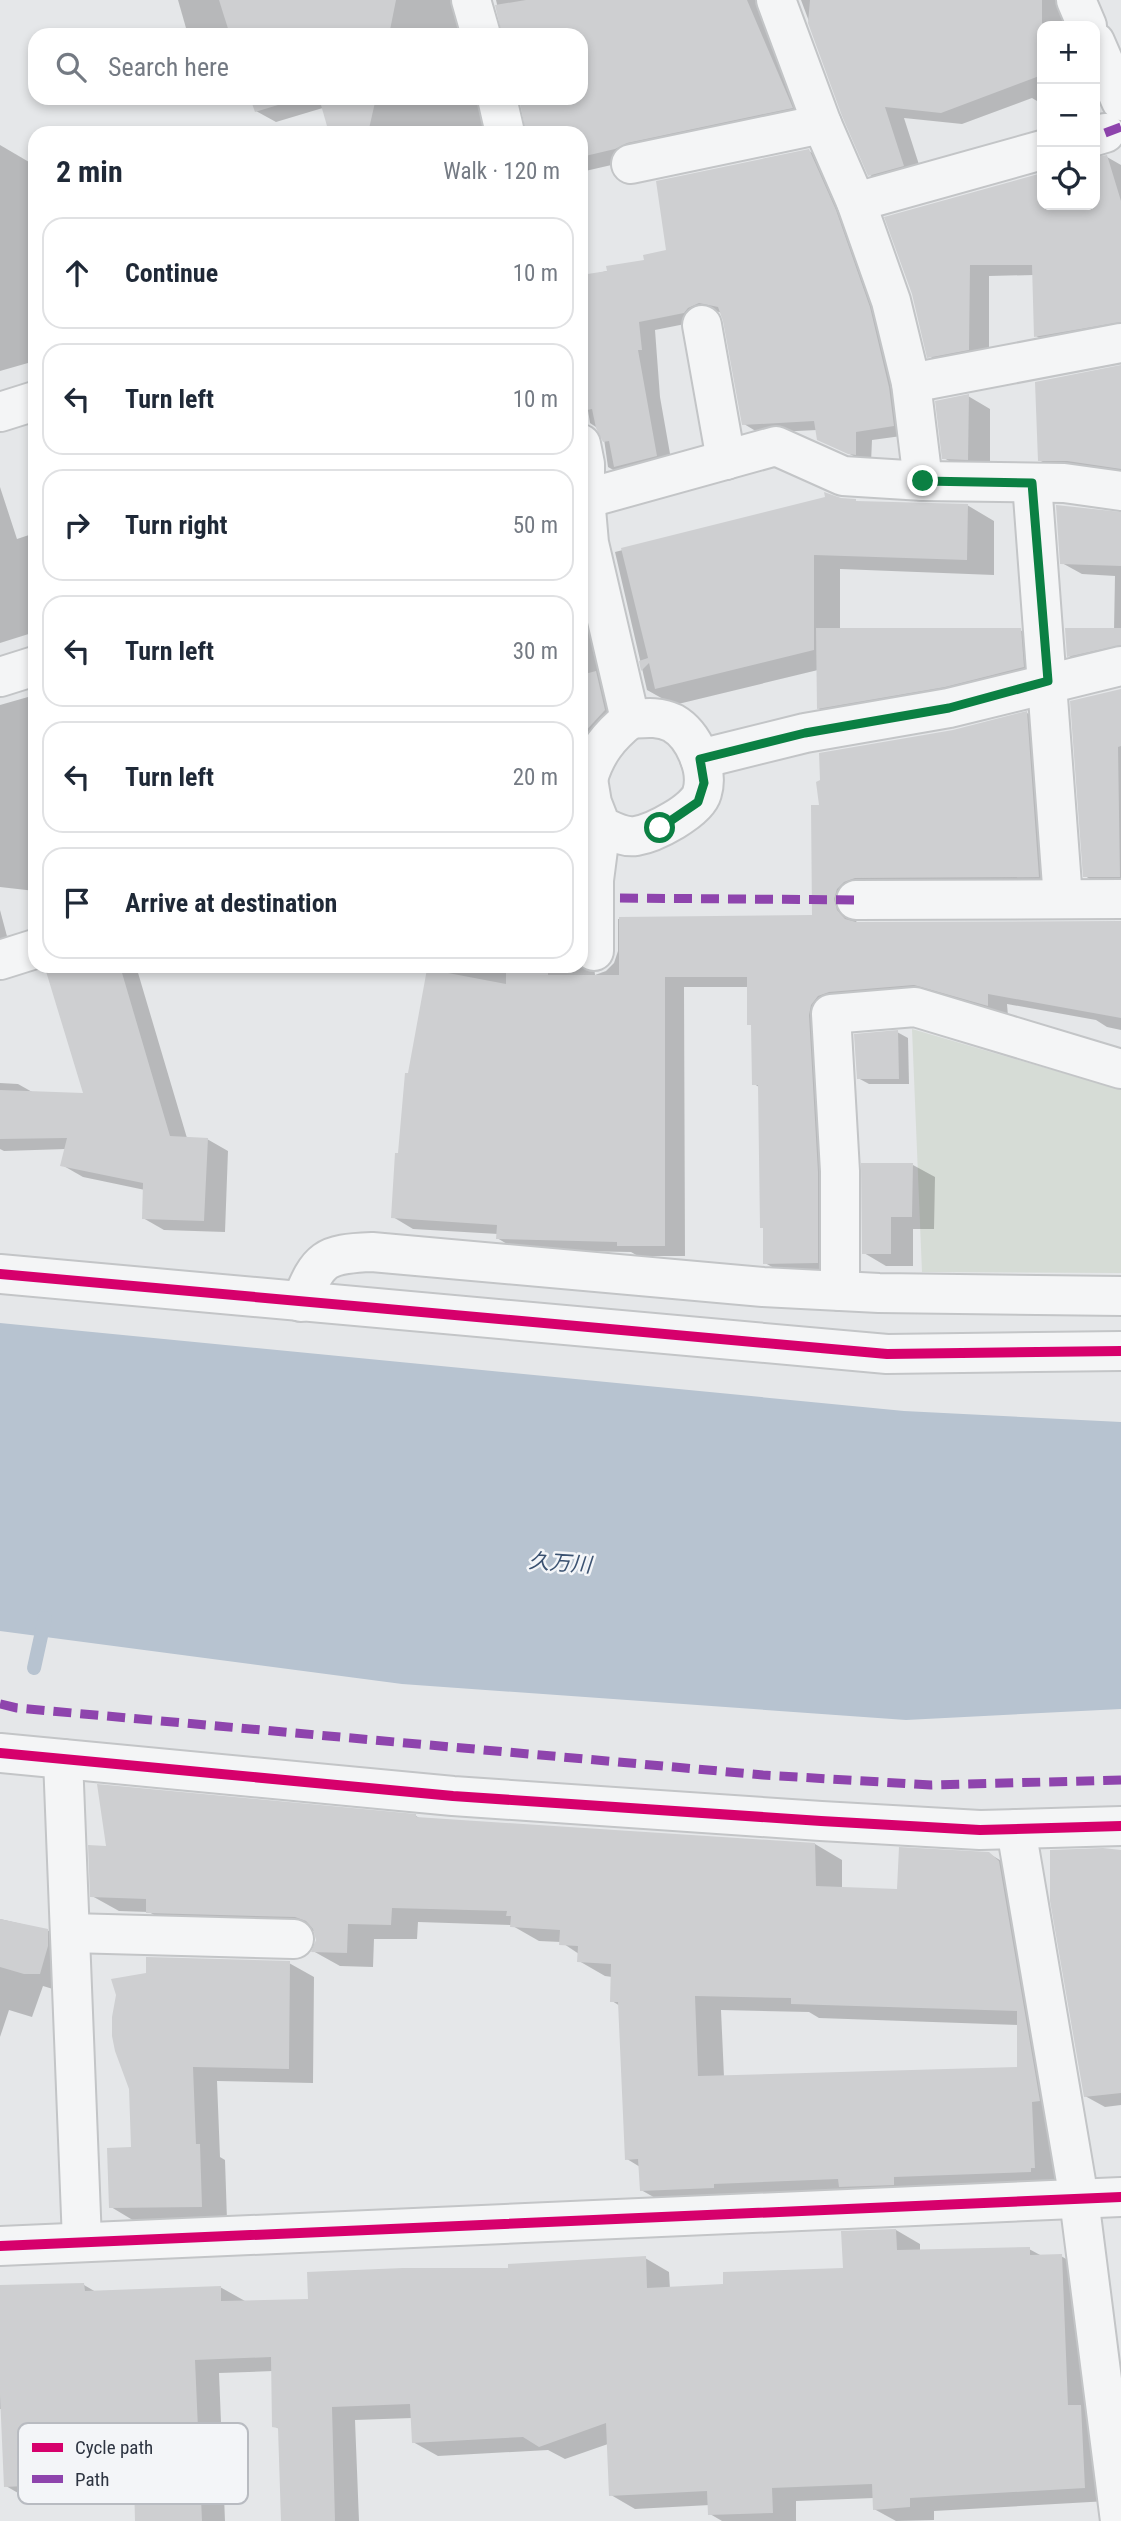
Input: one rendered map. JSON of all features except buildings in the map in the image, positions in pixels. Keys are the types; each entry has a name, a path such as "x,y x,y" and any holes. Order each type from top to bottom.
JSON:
{"street":[{"path":"776,0 822,124 856,202 891,301 911,383 923,481"},
{"path":"1076,0 1085,21"},
{"path":"1100,76 1107,123"},
{"path":"498,105 503,126"},
{"path":"631,164 822,124"},
{"path":"856,202 1037,151"},
{"path":"702,325 726,460"},
{"path":"911,383 1121,343"},
{"path":"0,412 28,403"},
{"path":"588,498 776,446 843,475 923,481 1064,483 1121,491"},
{"path":"1032,483 1063,899"},
{"path":"588,536 630,719"},
{"path":"700,759 805,733 949,708 1048,681 1121,666"},
{"path":"0,677 28,668"},
{"path":"588,772 603,744 630,719 659,719 675,724 700,759 704,783 698,802 660,828 634,836 617,834 601,826"},
{"path":"588,790 601,826 594,880 594,951"},
{"path":"856,900 1121,899"},
{"path":"0,960 28,950"},
{"path":"841,1291 840,1171 816,1014 915,1007 1121,1069"},
{"path":"301,1302 313,1271 322,1262 352,1253 372,1252 763,1287 1121,1296"},
{"path":"0,1274 887,1354 1121,1352"},
{"path":"0,1753 279,1777 453,1796 821,1821 980,1830 1121,1826"},
{"path":"63,1759 82,2241"},
{"path":"1016,1829 1079,2199 1120,2521"},
{"path":"70,1933 294,1939"},
{"path":"0,2246 1121,2197"}],"shaded area":[{"path":"912,1029 1121,1090 1121,1273 922,1272"}],"water":[{"name":"久万川","path":"0,1323 904,1411 1121,1422 1121,1709 906,1720 402,1684 0,1631"}],"waterway":[{"path":"34,1668 45,1618"}],"marked path":[{"path":"1105,133 1121,127"},
{"path":"620,898 856,900"},
{"path":"0,1704 17,1708 763,1775 931,1785 1121,1780"}],"cycle path":[{"path":"0,1274 887,1354 1121,1351"},
{"path":"0,1753 453,1796 821,1821 980,1830 1121,1826"},
{"path":"0,2246 1121,2197"}],"route":[{"path":"660,828 698,802 704,783 700,759 805,733 949,708 1048,681 1032,483 923,481"}]}
